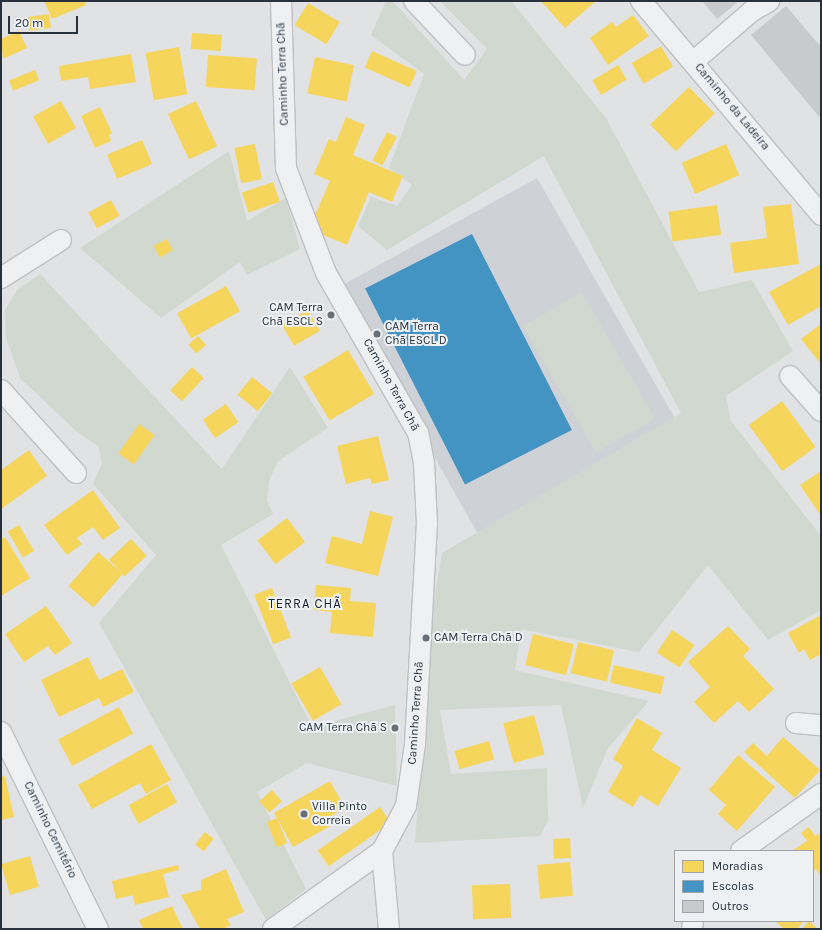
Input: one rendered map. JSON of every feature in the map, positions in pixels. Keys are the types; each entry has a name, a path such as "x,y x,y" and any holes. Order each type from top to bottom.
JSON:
{"street":[{"name":"Caminho Terra Chã","path":"281,1 286,168 326,273 418,433 424,463 427,524 415,744 406,806 382,851"},
{"path":"414,1 465,55"},
{"name":"Caminho da Ladeira","path":"641,1 821,214"},
{"path":"693,62 752,11 769,1"},
{"path":"1,278 61,240"},
{"path":"790,376 821,411"},
{"path":"1,390 76,472"},
{"path":"796,723 821,725"},
{"name":"Caminho Cemitério","path":"1,732 98,929"},
{"path":"742,850 821,794"},
{"path":"273,929 382,851 390,929"}],"shaded area":[{"path":"386,1 392,1 401,10 464,80 487,49 440,1 511,1 606,118 699,292 752,280 793,351 726,396 731,421 821,536 821,610 768,640 708,565 639,652 521,629 515,670 649,701 608,748 583,808 561,705 440,710 451,774 547,768 548,821 540,836 415,843 432,612 442,553 681,413 544,156 387,250 358,226 371,197 397,206 412,185 389,168 424,74 371,35"},
{"path":"229,151 247,221 286,198 300,249 247,275 240,262 161,318 80,248"},
{"path":"537,178 704,469 484,545 339,287"},
{"path":"40,274 222,469 290,367 328,428 278,461 269,481 267,501 273,514 221,545 312,727 395,705 397,786 307,763 257,792 306,889 266,920 99,623 156,555 93,484 102,464 99,447 75,430 20,378 6,338 5,310 17,290"},
{"path":"582,292 655,418 596,452 523,326"}],"building: Moradias":[{"path":"44,1 84,1 86,5 52,19"},
{"path":"541,1 596,1 565,28"},
{"path":"308,3 340,22 326,44 295,25"},
{"path":"49,14 51,28 30,31 28,17"},
{"path":"633,15 649,36 608,65 590,38 612,22 616,27"},
{"path":"19,31 27,48 3,59 1,39"},
{"path":"192,33 222,35 221,51 191,49"},
{"path":"661,46 673,67 644,84 632,63"},
{"path":"179,47 187,94 154,100 146,53"},
{"path":"372,51 417,71 409,87 365,67"},
{"path":"131,54 136,82 90,89 88,77 61,81 59,66"},
{"path":"208,55 257,58 255,90 206,87"},
{"path":"315,57 354,65 346,102 307,93"},
{"path":"618,65 627,80 601,95 592,80"},
{"path":"35,70 39,80 13,91 9,80"},
{"path":"689,87 715,114 676,151 650,125"},
{"path":"61,101 76,128 48,144 33,117"},
{"path":"196,101 217,146 189,159 168,114"},
{"path":"100,107 112,133 109,135 111,141 95,148 81,116"},
{"path":"346,117 365,125 353,155 403,176 392,202 369,192 347,245 309,229 330,181 314,174 329,139 336,142"},
{"path":"387,132 397,137 382,166 372,161"},
{"path":"142,140 152,164 117,179 107,155"},
{"path":"255,144 262,179 241,183 234,148"},
{"path":"726,144 739,175 695,194 682,163"},
{"path":"273,182 280,202 249,213 242,193"},
{"path":"111,200 120,216 97,228 88,213"},
{"path":"791,204 799,264 734,273 730,243 767,238 763,207"},
{"path":"717,205 721,235 673,242 668,212"},
{"path":"167,239 173,251 160,257 154,246"},
{"path":"821,264 821,306 788,325 769,292"},
{"path":"226,286 240,311 191,339 177,313"},
{"path":"308,310 320,331 294,346 282,325"},
{"path":"821,324 821,364 801,339"},
{"path":"198,336 206,345 196,354 188,345"},
{"path":"348,350 374,394 330,420 303,377"},
{"path":"192,367 204,378 182,401 170,390"},
{"path":"252,377 272,393 258,411 238,395"},
{"path":"782,401 816,447 782,471 749,425"},
{"path":"226,404 238,422 215,438 203,420"},
{"path":"139,424 155,435 134,464 118,453"},
{"path":"378,436 389,480 372,484 370,478 346,484 337,446"},
{"path":"29,450 47,476 1,509 1,470"},
{"path":"821,471 821,516 800,485"},
{"path":"93,490 120,528 103,540 93,527 77,538 82,544 67,555 44,525"},
{"path":"370,511 393,517 378,576 325,563 332,536 362,544"},
{"path":"287,518 305,542 276,564 257,540"},
{"path":"19,525 34,551 23,557 8,532"},
{"path":"5,537 30,578 1,596 1,539"},
{"path":"131,539 147,556 125,576 109,559"},
{"path":"98,552 123,574 93,608 68,586"},
{"path":"316,585 351,588 350,601 376,603 373,637 330,633 332,612 314,610"},
{"path":"272,588 291,637 273,644 254,595"},
{"path":"46,606 72,643 55,655 48,646 24,662 5,634"},
{"path":"821,615 821,654 810,660 804,649 799,653 788,633"},
{"path":"728,626 750,649 743,656 774,689 749,712 738,701 714,723 694,702 710,687 688,662"},
{"path":"672,630 694,645 679,667 657,652"},
{"path":"533,634 574,644 566,675 525,665"},
{"path":"578,642 614,650 607,682 571,673"},
{"path":"88,657 99,680 122,669 134,692 103,707 99,698 59,717 41,680"},
{"path":"614,665 665,677 661,694 610,683"},
{"path":"320,667 342,704 313,721 291,684"},
{"path":"119,707 133,733 72,766 58,739"},
{"path":"534,715 545,755 514,763 503,723"},
{"path":"637,718 662,733 652,750 681,768 658,806 640,795 633,807 608,792 623,766 613,759"},
{"path":"783,737 820,770 795,798 744,752 753,743 767,756"},
{"path":"489,741 494,759 460,769 454,751"},
{"path":"151,744 171,780 146,794 140,783 92,809 78,785"},
{"path":"738,755 775,787 737,831 718,814 726,805 709,790"},
{"path":"5,776 14,817 1,820 1,777"},
{"name":"Villa Pinto Correia","path":"330,781 345,808 331,816 332,825 293,847 274,813"},
{"path":"167,784 177,802 139,824 129,805"},
{"path":"272,790 282,801 269,813 259,801"},
{"path":"380,807 391,823 329,866 318,851"},
{"path":"277,818 287,843 277,847 267,822"},
{"path":"809,827 815,836 821,833 821,877 816,869 814,870 814,850 794,850 807,841 801,833"},
{"path":"205,832 214,839 204,851 195,845"},
{"path":"570,838 571,858 554,859 553,839"},
{"path":"30,856 39,887 10,895 1,864"},
{"path":"570,862 573,896 540,899 537,865"},
{"path":"178,865 179,870 163,874 169,897 135,905 133,895 116,899 112,881"},
{"path":"226,869 244,912 227,919 231,925 224,929 200,929 181,895 201,890 201,880"},
{"path":"510,884 511,918 473,919 472,885"},
{"path":"172,906 183,929 143,929 139,920"},
{"path":"776,922 803,922 797,929 784,929"},
{"path":"808,922 810,922 818,929 802,929"}],"building: Escolas":[{"path":"472,234 572,430 465,485 365,288"}],"building: Outros":[{"path":"702,1 739,1 717,19"},
{"path":"786,6 821,47 821,119 751,35"}],"place":[{"name":"CAM Terra Chã ESCL S","path":"331,315"},
{"name":"CAM Terra Chã ESCL D","path":"377,334"},
{"name":"CAM Terra Chã D","path":"426,638"},
{"name":"CAM Terra Chã S","path":"395,728"},
{"name":"Villa Pinto Correia","path":"304,814"}],"district":[{"name":"TERRA CHÃ","path":"305,604"}]}
